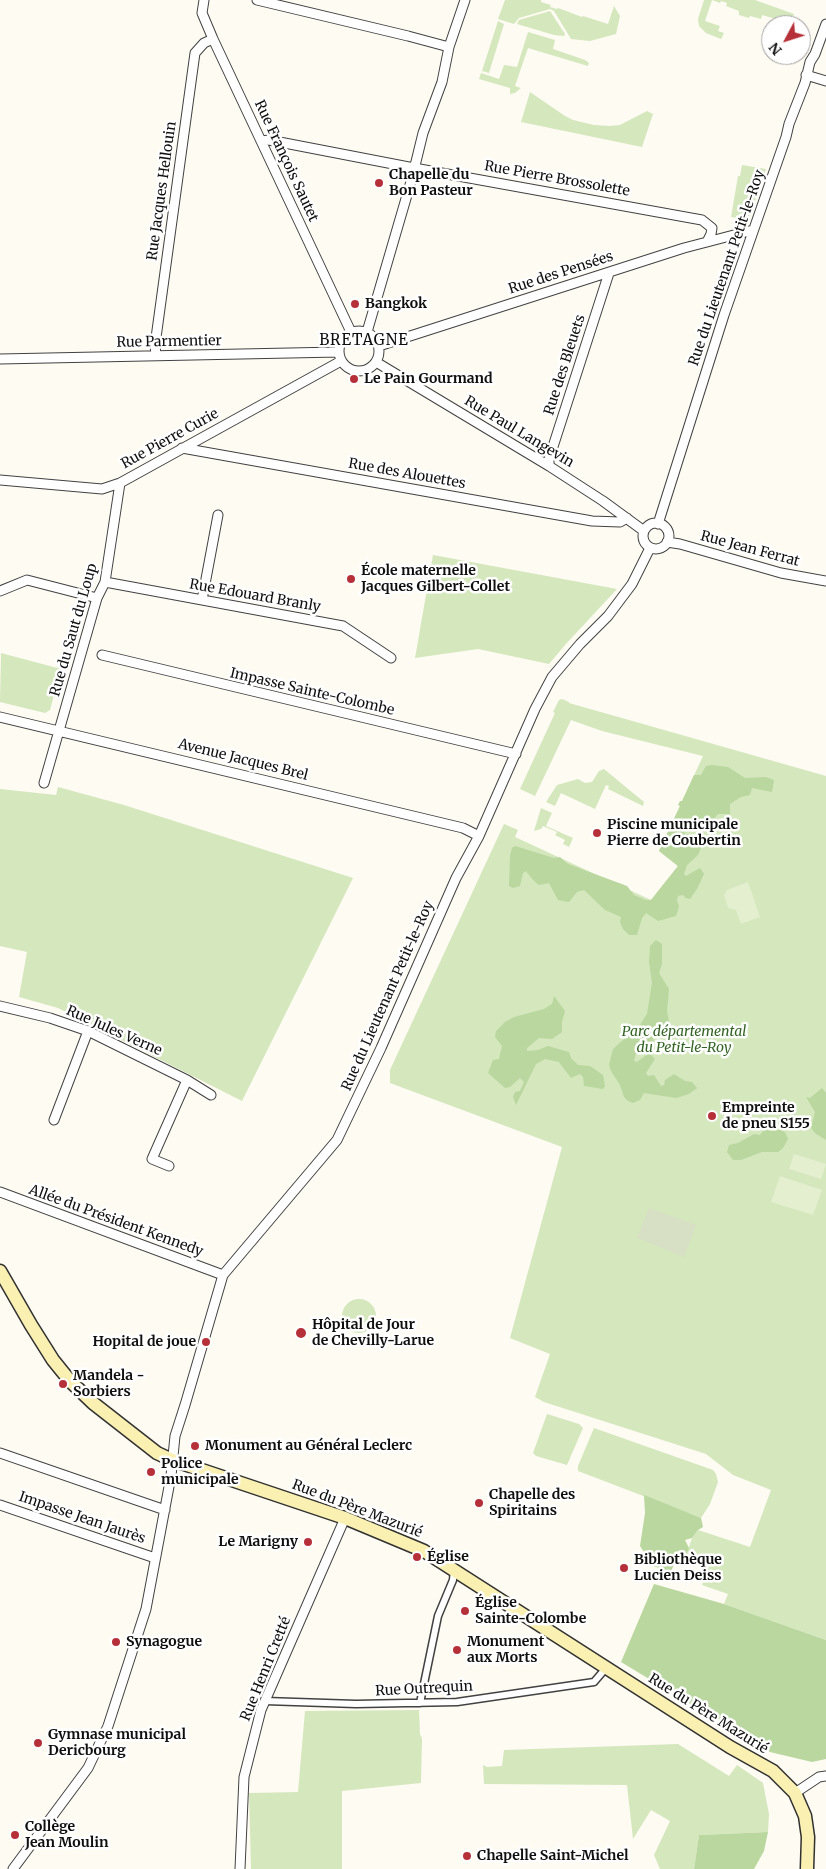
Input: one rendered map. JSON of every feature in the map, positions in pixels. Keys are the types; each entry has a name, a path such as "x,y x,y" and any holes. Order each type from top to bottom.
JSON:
{"main road":[{"name":"Rue du Père Mazurié","path":"0,1271 36,1332 70,1381 93,1403 157,1453 172,1460 345,1518 424,1551 730,1747 773,1771 795,1793"},
{"path":"795,1793 805,1816 808,1837 807,1869"}],"street":[{"name":"Rue François Sautet","path":"204,0 202,14 212,39 351,332"},
{"path":"257,0 448,47"},
{"path":"367,332 423,134 442,82 448,47 465,0"},
{"name":"Rue du Lieutenant Petit-le-Roy","path":"658,524 724,315 810,62 815,54 826,24"},
{"name":"Rue Jacques Hellouin","path":"156,356 155,345 195,53 204,43 212,39"},
{"path":"806,75 826,81"},
{"name":"Rue Pierre Brossolette","path":"262,141 269,140 702,220 712,228 712,234 707,242"},
{"name":"Rue des Pensées","path":"379,346 707,242 754,230"},
{"name":"Rue des Bleuets","path":"549,466 549,459 609,273"},
{"path":"357,330 367,332 376,340 379,346 379,357 376,362 366,370 359,371 346,366 340,357 341,340 357,330"},
{"name":"Rue Parmentier","path":"0,358 156,356 340,357"},
{"name":"Rue Pierre Curie","path":"0,480 102,489 120,483 340,357"},
{"name":"Rue Paul Langevin","path":"376,362 549,466 644,531"},
{"name":"Rue des Alouettes","path":"182,448 592,522 620,522 627,518"},
{"name":"Rue du Saut du Loup","path":"44,783 97,598 105,582 120,483"},
{"path":"202,600 218,515"},
{"path":"658,524 668,531 667,542 662,548 650,548 643,539 644,531 650,525 658,524"},
{"name":"Rue Jean Ferrat","path":"667,542 781,573 826,580"},
{"name":"Rue du Lieutenant Petit-le-Roy","path":"13,1869 88,1768 105,1733 146,1609 165,1510 175,1436 223,1275 337,1140 375,1062 456,878 479,836 535,709 552,677 580,644 608,616 632,584 650,548"},
{"path":"0,591 27,580 97,598"},
{"name":"Rue Edouard Branly","path":"105,582 343,626 391,658"},
{"name":"Impasse Sainte-Colombe","path":"102,655 516,754"},
{"name":"Avenue Jacques Brel","path":"0,717 463,828 479,836"},
{"name":"Rue Jules Verne","path":"0,1006 50,1018 88,1031 187,1080 211,1094"},
{"path":"54,1120 88,1031"},
{"path":"170,1166 152,1159 187,1080"},
{"name":"Allée du Président Kennedy","path":"0,1192 223,1275"},
{"path":"0,1453 165,1510"},
{"name":"Impasse Jean Jaurès","path":"0,1505 155,1558"},
{"name":"Rue Henri Cretté","path":"240,1869 244,1778 256,1726 265,1701 345,1518"},
{"path":"420,1703 438,1616 453,1580 454,1569"},
{"name":"Rue Outrequin","path":"265,1701 356,1704 456,1702 594,1682 606,1668"},
{"path":"795,1793 819,1777 826,1776"}],"green space":[{"path":"505,0 541,0 541,2 551,5 550,7 608,24 614,6 620,16 616,34 590,41 571,39 554,11 550,9 519,18 514,24 498,19"},
{"path":"704,0 712,0 705,21 720,26 718,31 724,33 721,39 706,33 699,26 698,19"},
{"path":"712,0 755,0 794,14 761,15 761,19 750,16 749,18 739,15 739,11 726,6 727,3 721,1 720,3"},
{"path":"550,11 565,34 564,36 554,35 517,24 519,20"},
{"path":"498,21 504,24 489,73 482,71"},
{"path":"528,32 555,40 553,49 585,60 589,63 588,66 528,48 515,86 521,88 515,93 510,94 510,88 479,79 481,73 499,79 504,65 517,67"},
{"path":"530,92 565,116 594,125 620,125 647,111 653,114 642,147 521,122"},
{"path":"742,165 766,169 750,216 742,219 731,217 738,176 740,176"},
{"path":"433,555 617,589 549,664 478,649 415,658"},
{"path":"1,653 61,669 50,710 45,713 0,702"},
{"name":"Parc départemental du Petit-le-Roy","path":"562,699 569,703 826,776 826,1640 724,1604 728,1594 702,1585 709,1566 686,1556 692,1538 698,1530 750,1547 771,1490 733,1475 706,1454 544,1402 535,1397 550,1354 510,1338 562,1147 390,1083 390,1070 504,824 518,830 515,837 651,900 678,866 659,851 703,756 602,731 571,720 535,796 520,789 555,713 553,712 559,700"},
{"path":"706,766 728,767 745,778 766,777 774,780 772,792 752,788 750,795 741,797 730,804 730,814 718,814 712,821 688,824 684,833 690,836 692,843 699,842 702,845 698,855 687,865 684,874 686,876 700,868 704,874 690,899 683,895 678,896 679,907 676,916 658,921 646,913 642,918 637,935 629,935 623,929 620,922 621,917 605,910 584,890 577,892 569,902 558,900 549,883 539,885 526,871 523,873 520,886 513,888 509,886 510,856 512,848 515,846 554,858 560,857 568,864 627,886 634,895 651,900 678,866 659,851 680,806 678,805 682,801 694,775 701,775"},
{"path":"604,769 644,802 643,806 608,789 609,786 606,785 595,809 561,793 555,806 546,802 557,785 578,779 585,783 592,782 599,771"},
{"path":"58,787 124,805 353,878 242,1101 58,1008 19,997 27,952 0,946 0,789 56,795"},
{"path":"541,808 552,813 546,826 573,838 569,847 563,844 565,840 555,835 557,832 543,826 541,829 534,831"},
{"path":"748,882 760,917 741,924 736,910 728,908 724,895 727,890"},
{"path":"656,940 662,944 662,964 659,973 669,989 667,1011 669,1021 653,1038 654,1045 649,1052 636,1053 634,1061 637,1062 648,1054 651,1055 655,1059 646,1073 648,1076 654,1075 661,1086 664,1085 665,1080 674,1074 685,1081 692,1082 697,1088 689,1094 676,1098 644,1093 640,1100 633,1103 624,1097 609,1065 613,1049 640,1025 647,1014 652,983 649,962 650,946"},
{"path":"554,996 565,1011 562,1032 552,1039 539,1038 527,1048 527,1051 538,1050 548,1046 569,1052 571,1058 578,1065 590,1066 603,1075 605,1086 603,1089 584,1086 583,1077 580,1074 571,1078 559,1062 545,1059 536,1064 516,1105 513,1097 515,1092 520,1091 524,1082 520,1078 510,1087 505,1088 488,1073 493,1060 499,1059 502,1046 495,1037 496,1031 505,1022 514,1017 544,1009 552,1004"},
{"path":"822,1088 826,1093 826,1140 816,1134 811,1128 815,1112 806,1097 810,1098"},
{"path":"765,1129 779,1129 785,1132 788,1139 783,1148 778,1152 762,1152 741,1160 733,1160 727,1152 729,1145 738,1143 754,1134 760,1135"},
{"path":"794,1154 826,1164 821,1179 789,1169"},
{"path":"780,1176 822,1190 813,1215 771,1202"},
{"path":"649,1208 696,1225 684,1257 637,1238"},
{"path":"359,1299 371,1304 376,1316 371,1328 359,1333 347,1328 342,1316 347,1304"},
{"path":"547,1414 579,1424 583,1428 567,1465 536,1456 533,1453"},
{"path":"594,1428 713,1470 718,1482 710,1504 701,1518 578,1471 578,1466"},
{"path":"644,1495 701,1518 703,1527 692,1538 685,1540 689,1548 686,1556 684,1558 677,1556 671,1572 653,1566 640,1546 645,1513"},
{"path":"654,1584 724,1604 826,1640 826,1759 812,1762 770,1752 621,1662"},
{"path":"419,1710 422,1739 421,1783 342,1791 342,1869 251,1869 249,1793 298,1792 305,1711"},
{"path":"678,1744 729,1776 737,1765 763,1783 769,1814 768,1832 699,1835 694,1869 660,1869 654,1855 670,1821 651,1810 633,1839 627,1785 484,1784 483,1765 487,1767 502,1766 504,1750"},
{"path":"768,1832 764,1851 754,1869 694,1869 699,1835"}],"place":[{"name":"Chapelle du Bon Pasteur","path":"379,183"},
{"name":"Bangkok","path":"355,304"},
{"name":"Le Pain Gourmand","path":"354,379"},
{"name":"École maternelle Jacques Gilbert-Collet","path":"351,579"},
{"name":"Piscine municipale Pierre de Coubertin","path":"597,833"},
{"name":"Empreinte de pneu S155","path":"712,1116"},
{"name":"Hôpital de Jour de Chevilly-Larue","path":"301,1333"},
{"name":"Hopital de joue","path":"206,1342"},
{"name":"Mandela - Sorbiers","path":"63,1384"},
{"name":"Monument au Général Leclerc","path":"195,1446"},
{"name":"Police municipale","path":"151,1472"},
{"name":"Chapelle des Spiritains","path":"479,1503"},
{"name":"Le Marigny","path":"308,1542"},
{"name":"Église","path":"417,1557"},
{"name":"Bibliothèque Lucien Deiss","path":"624,1568"},
{"name":"Église Sainte-Colombe","path":"465,1611"},
{"name":"Synagogue","path":"116,1642"},
{"name":"Monument aux Morts","path":"457,1650"},
{"name":"Gymnase municipal Dericbourg","path":"38,1743"},
{"name":"Collège Jean Moulin","path":"15,1835"},
{"name":"Chapelle Saint-Michel","path":"467,1856"}],"district":[{"name":"BRETAGNE","path":"364,341"}]}
